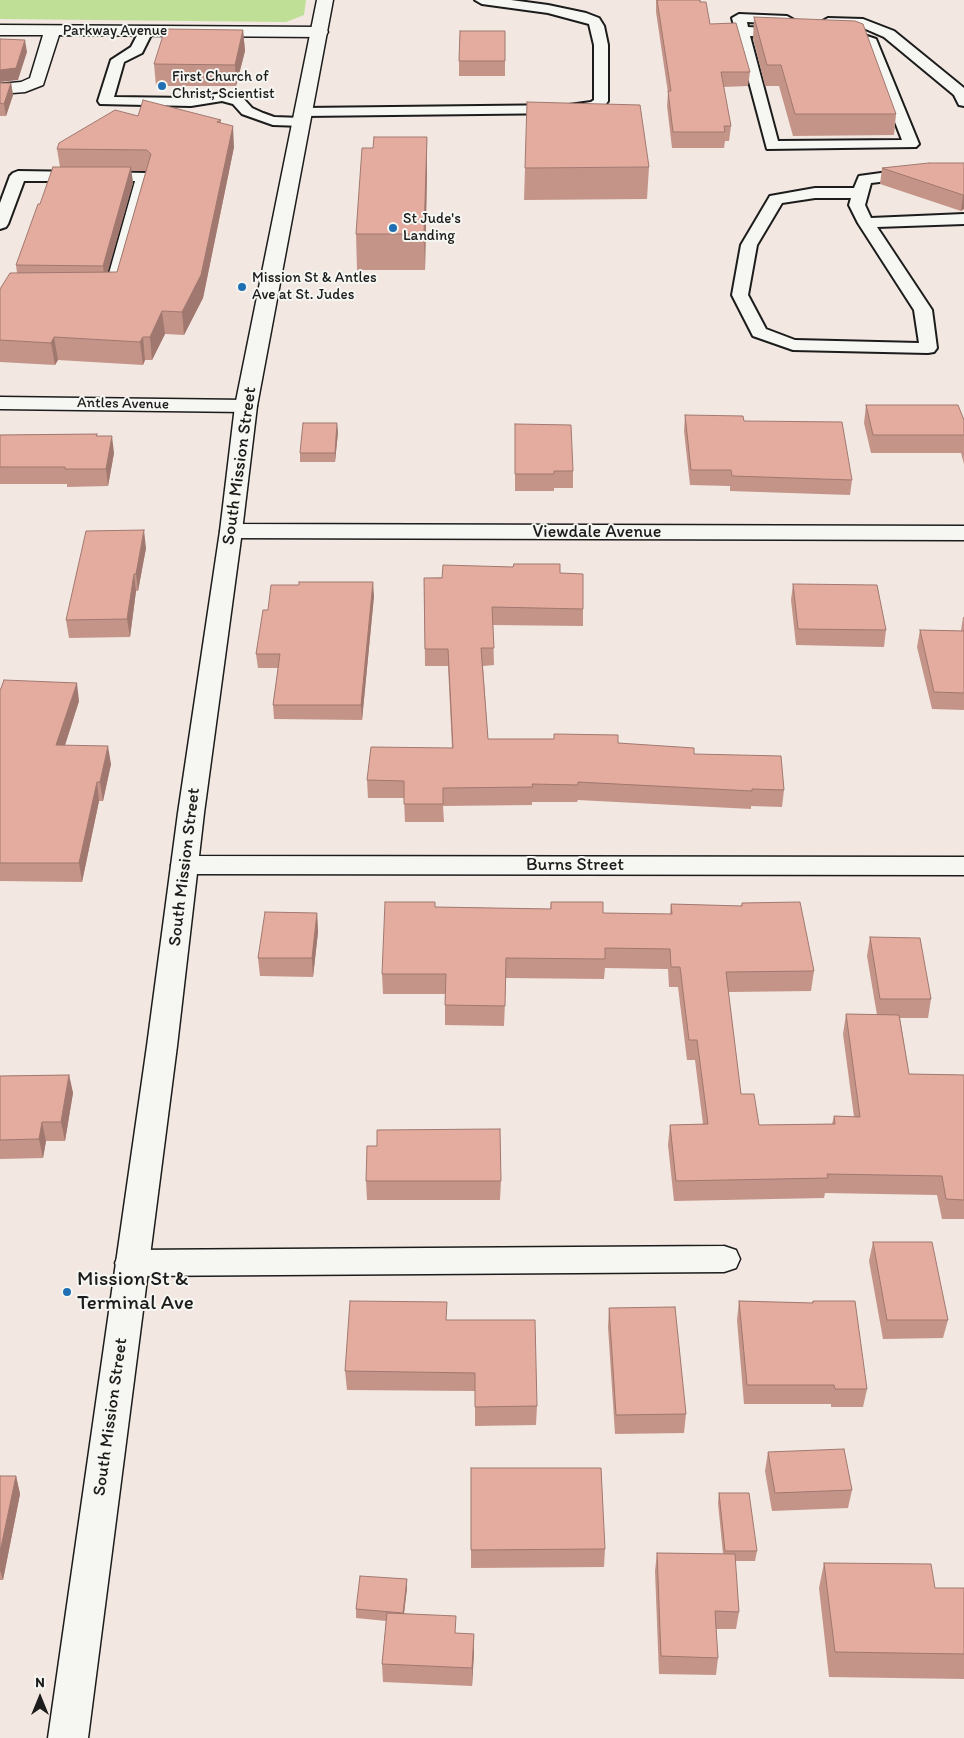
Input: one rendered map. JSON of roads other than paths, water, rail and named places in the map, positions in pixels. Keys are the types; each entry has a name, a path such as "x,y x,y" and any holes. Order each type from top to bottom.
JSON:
{"street":[{"name":"South Mission Street","path":"68,1738 209,679 231,531 246,406 325,0"},
{"name":"Parkway Avenue","path":"0,30 320,32"},
{"path":"0,89 25,87 37,81 53,30"},
{"name":"Antles Avenue","path":"0,403 246,406"},
{"name":"Viewdale Avenue","path":"231,531 964,533"},
{"name":"Burns Street","path":"185,865 964,866"},
{"path":"131,1263 724,1259"}],"lane":[{"path":"146,31 137,50 118,60 105,101 191,102 222,97 232,98 238,101 247,111 273,121 303,117 568,109 595,106 601,102 601,45 598,26 594,21 581,16 556,11 482,0"},
{"path":"809,27 855,36 871,42 911,144 772,146 742,31 809,27 863,24 889,34 961,93 964,102"},
{"path":"860,193 815,193 776,199 749,245 740,295 759,332 793,345 928,348 923,310 866,223 857,205 864,179 932,171 964,172"},
{"path":"0,224 18,176 144,176 113,288 84,288"},
{"path":"866,223 964,219"}],"place":[{"name":"First Church of Christ, Scientist","path":"162,86"},
{"name":"St Jude's Landing","path":"393,228"},
{"name":"Mission St & Antles Ave at St. Judes","path":"242,287"},
{"name":"Mission St & Terminal Ave","path":"67,1292"}]}
